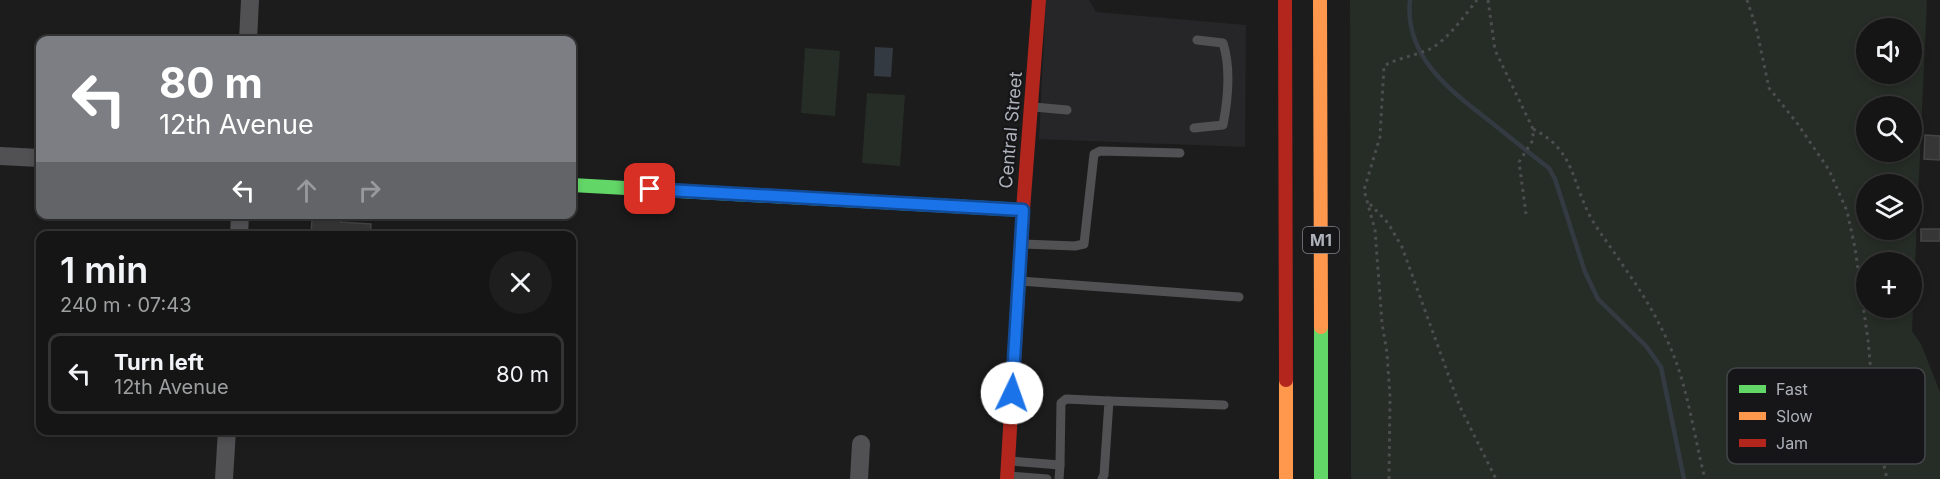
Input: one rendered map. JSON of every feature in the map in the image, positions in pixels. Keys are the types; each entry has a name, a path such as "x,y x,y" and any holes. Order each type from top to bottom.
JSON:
{"main road":[{"name":"Central Street","path":"1007,477 1018,281 1039,0"},
{"name":"M1","path":"1285,0 1286,479"},
{"name":"M1","path":"1320,0 1320,479"},
{"path":"576,185 1023,210"}],"street":[{"path":"248,36 250,0"},
{"path":"0,156 36,158"},
{"path":"224,479 227,435"},
{"path":"859,479 861,444"}],"lane":[{"path":"1194,128 1223,125 1227,97 1228,67 1223,43 1197,40"},
{"path":"1032,107 1067,110"},
{"path":"1021,244 1075,246 1084,244 1094,154 1100,151 1180,153"},
{"path":"1018,281 1239,297"},
{"path":"1059,479 1061,403 1066,399 1224,405"},
{"path":"1102,479 1109,401"},
{"path":"1008,461 1060,465"},
{"path":"1007,477 1047,479"}],"path":[{"path":"1389,479 1390,398 1387,353 1382,323 1375,230 1365,190 1380,137 1384,66 1396,59 1430,48 1447,35 1477,0"},
{"path":"1488,0 1495,50 1533,129 1533,141 1519,162 1526,214"},
{"path":"1747,0 1756,27 1769,88 1797,123 1829,170 1847,211 1855,248 1871,368"},
{"path":"1533,129 1549,137 1560,148 1590,215 1605,242 1645,298 1666,338 1676,360 1705,479"},
{"path":"1369,203 1388,223 1402,247 1460,407 1496,479"},
{"path":"1884,464 1887,479"}],"shaded area":[{"path":"1046,0 1089,0 1096,12 1246,25 1245,147 1039,139"},
{"path":"1350,0 1927,0 1922,110 1922,96 1856,96 1856,162 1920,162 1919,174 1856,174 1856,240 1916,240 1916,252 1856,252 1856,318 1913,318 1912,331 1921,344 1940,392 1940,479 1351,479"},
{"path":"875,47 893,48 891,77 874,76"},
{"path":"805,48 840,51 835,116 801,113"},
{"path":"867,93 905,95 900,166 862,163"}],"building":[{"path":"1925,135 1940,136 1940,160 1924,159"},
{"path":"312,219 341,219 341,222 371,224 370,231 311,231"},
{"path":"1922,229 1940,229 1940,241 1921,241"}],"waterway":[{"path":"1410,0 1410,20 1414,38 1421,54 1432,69 1458,95 1549,168 1555,179 1585,272 1598,299 1646,346 1661,367 1684,479"}],"traffic: fast":[{"path":"576,185 1023,210"},
{"path":"1321,327 1321,479"}],"traffic: slow":[{"path":"1320,0 1321,327"},
{"path":"1286,380 1286,479"}],"traffic: jam":[{"path":"1007,479 1023,210 1039,0"},
{"path":"1285,0 1286,380"}],"route":[{"path":"650,189 1023,210 1012,393"}]}
